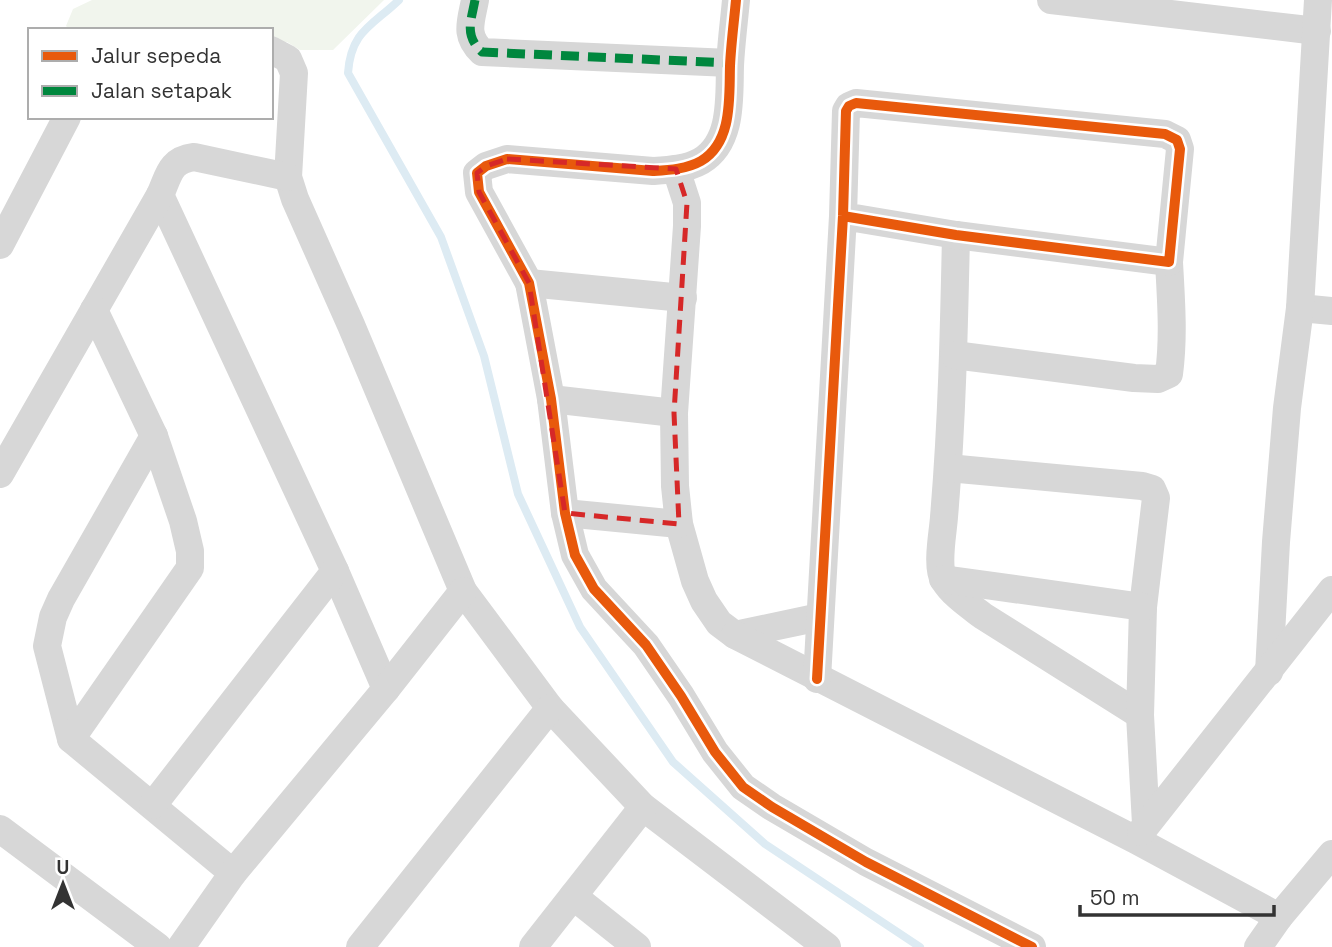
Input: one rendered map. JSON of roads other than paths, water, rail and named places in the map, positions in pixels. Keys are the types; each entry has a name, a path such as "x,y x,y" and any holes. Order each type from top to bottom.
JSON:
{"street":[{"path":"475,0 469,34 482,52 730,63"},
{"path":"736,0 729,113 720,141 702,161 676,169 653,171 507,159 486,166 477,173 479,192 529,283 551,398 565,513 575,555 594,589 646,645 715,752 743,786 772,807 866,862 1032,947"},
{"path":"1051,0 1317,31"},
{"path":"1269,672 1287,408 1300,308 1318,0"},
{"path":"273,51 288,59 294,73 288,177 295,199 352,325 463,591 550,708 643,807 827,947"},
{"path":"817,678 843,216 846,111 849,106 856,103 1165,134 1177,140 1180,149 1169,262 1173,332 1169,374 1158,379 1134,378 954,355"},
{"path":"0,245 66,119"},
{"path":"0,474 160,195 172,168 181,159 204,159 288,177"},
{"path":"676,169 687,203 674,413 675,486 680,524 695,581 704,601 719,623 735,635 817,678 1141,832 1279,917"},
{"path":"160,195 335,570 386,689"},
{"path":"843,216 956,235 1169,262"},
{"path":"956,235 954,355 940,559 943,579 983,616 1140,715"},
{"path":"529,283 683,298"},
{"path":"1300,308 1332,311"},
{"path":"71,739 190,568 190,551 183,521 154,436 94,310"},
{"path":"551,398 674,413"},
{"path":"154,436 53,617 47,646 71,739 233,873"},
{"path":"948,468 1152,489 1156,498 1143,607 1141,832"},
{"path":"565,513 680,524"},
{"path":"153,806 335,570"},
{"path":"943,579 1143,607"},
{"path":"1141,832 1332,590"},
{"path":"181,947 233,873 386,689 463,591"},
{"path":"735,635 820,617"},
{"path":"360,947 550,708"},
{"path":"533,947 643,807"},
{"path":"0,829 158,947"},
{"path":"1258,947 1279,917 1332,855"},
{"path":"573,896 638,947"}],"waterway":[{"path":"399,0 358,38 348,73 441,237 484,356 518,494 580,627 673,762 765,844 920,947"}]}
